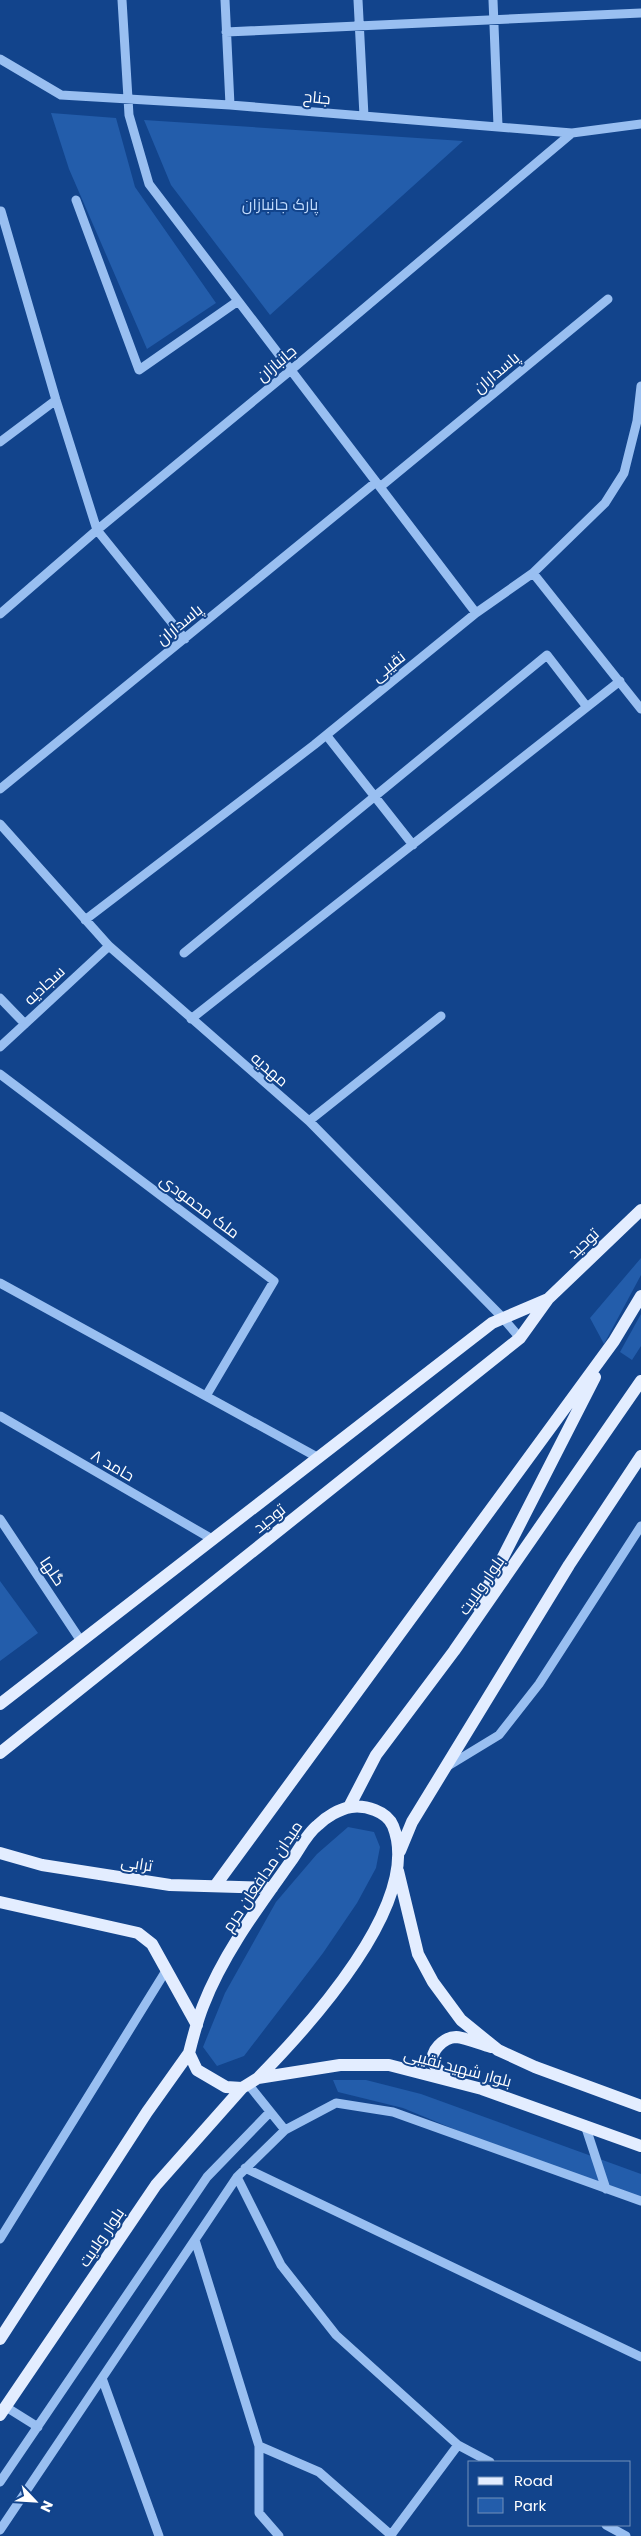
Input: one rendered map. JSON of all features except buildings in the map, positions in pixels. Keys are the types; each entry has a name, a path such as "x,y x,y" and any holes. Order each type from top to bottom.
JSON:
{"main road":[{"name":"توحید","path":"0,1753 520,1338 548,1299 641,1210"},
{"path":"454,1651 614,1342 641,1296"},
{"name":"توحید","path":"0,1704 502,1316 548,1299"},
{"path":"215,1886 614,1342"},
{"name":"بلوار ولایت","path":"349,1807 376,1755 454,1651 641,1381"},
{"path":"397,1860 412,1822 568,1565 641,1456"},
{"path":"188,2053 197,2070 226,2087 250,2083 317,2016 355,1962 384,1909 393,1884 397,1860 397,1837 391,1821 380,1813 363,1806 349,1807"},
{"name":"میدان مدافعان حرم","path":"188,2053 203,2006 231,1950 316,1826 349,1807"},
{"name":"ترابی","path":"0,1853 51,1866 170,1885 272,1888"},
{"name":"بلوار شهید نقیبی","path":"397,1860 418,1954 433,1982 461,2020 498,2050 535,2067 641,2106"},
{"path":"0,1902 138,1933 152,1944 197,2025"},
{"path":"448,2079 434,2064 436,2048 444,2041 456,2037 498,2050"},
{"name":"بلوار ولایت","path":"0,2339 147,2112 188,2053"},
{"name":"بلوار شهید نقیبی","path":"250,2083 340,2065 389,2065 448,2079 586,2125 641,2146"},
{"name":"بلوار ولایت","path":"3,2411 156,2185 250,2083"}],"street":[{"path":"122,0 127,100 134,137 149,184 476,613"},
{"path":"225,0 230,105"},
{"path":"358,0 364,116"},
{"path":"493,0 498,126"},
{"path":"226,32 641,13"},
{"name":"جناح","path":"0,59 61,95 230,105 572,133 641,124"},
{"name":"جانبازان","path":"0,614 97,530 291,370 572,133"},
{"path":"76,200 139,370 238,301"},
{"path":"1,211 56,400 97,530 184,639"},
{"name":"پاسداران","path":"0,789 608,299"},
{"name":"نقیبی","path":"85,920 326,736 476,613 533,573 604,503 624,473 636,421 641,386"},
{"path":"0,442 56,400"},
{"path":"533,573 641,709"},
{"path":"184,953 547,656 587,707"},
{"path":"190,1019 620,682"},
{"path":"326,736 376,796 413,845"},
{"name":"مهدیه","path":"0,824 109,946 190,1019 309,1121 502,1316 520,1338"},
{"name":"سجادیه","path":"0,1047 109,946"},
{"path":"0,998 25,1024"},
{"path":"309,1121 440,1016"},
{"name":"ملک محمودی","path":"0,1074 274,1282 206,1396"},
{"path":"0,1284 318,1457"},
{"name":"حامد ۸","path":"0,1416 212,1539"},
{"name":"گلها","path":"0,1519 81,1641"},
{"path":"446,1767 499,1735 539,1684 641,1526"},
{"path":"0,2239 166,1969"},
{"path":"250,2083 285,2130"},
{"path":"0,2530 237,2177 285,2130 336,2103 394,2112 641,2201"},
{"path":"0,2482 207,2177 270,2112"},
{"path":"586,2125 606,2189"},
{"path":"245,2168 641,2357"},
{"path":"237,2177 281,2265 336,2336 458,2445 488,2461"},
{"path":"195,2240 259,2446 259,2513 279,2536"},
{"path":"102,2378 160,2536"},
{"path":"3,2411 38,2426"},
{"path":"259,2446 319,2472 391,2535 458,2445"},
{"path":"608,2526 626,2536"}],"green space":[{"path":"51,113 116,118 135,187 216,303 147,349 69,169"},
{"name":"پارک جانبازان","path":"144,120 463,141 270,315 171,185"},
{"path":"641,1258 641,1275 604,1344 590,1318"},
{"path":"641,1314 641,1346 632,1360 620,1352"},
{"path":"0,1581 38,1633 0,1661"},
{"path":"348,1827 374,1832 380,1847 376,1868 357,1903 323,1953 244,2056 217,2066 203,2047 225,1993 276,1902 317,1854"},
{"path":"333,2080 366,2080 421,2094 641,2174 641,2200 546,2167 403,2108 338,2092"}]}
